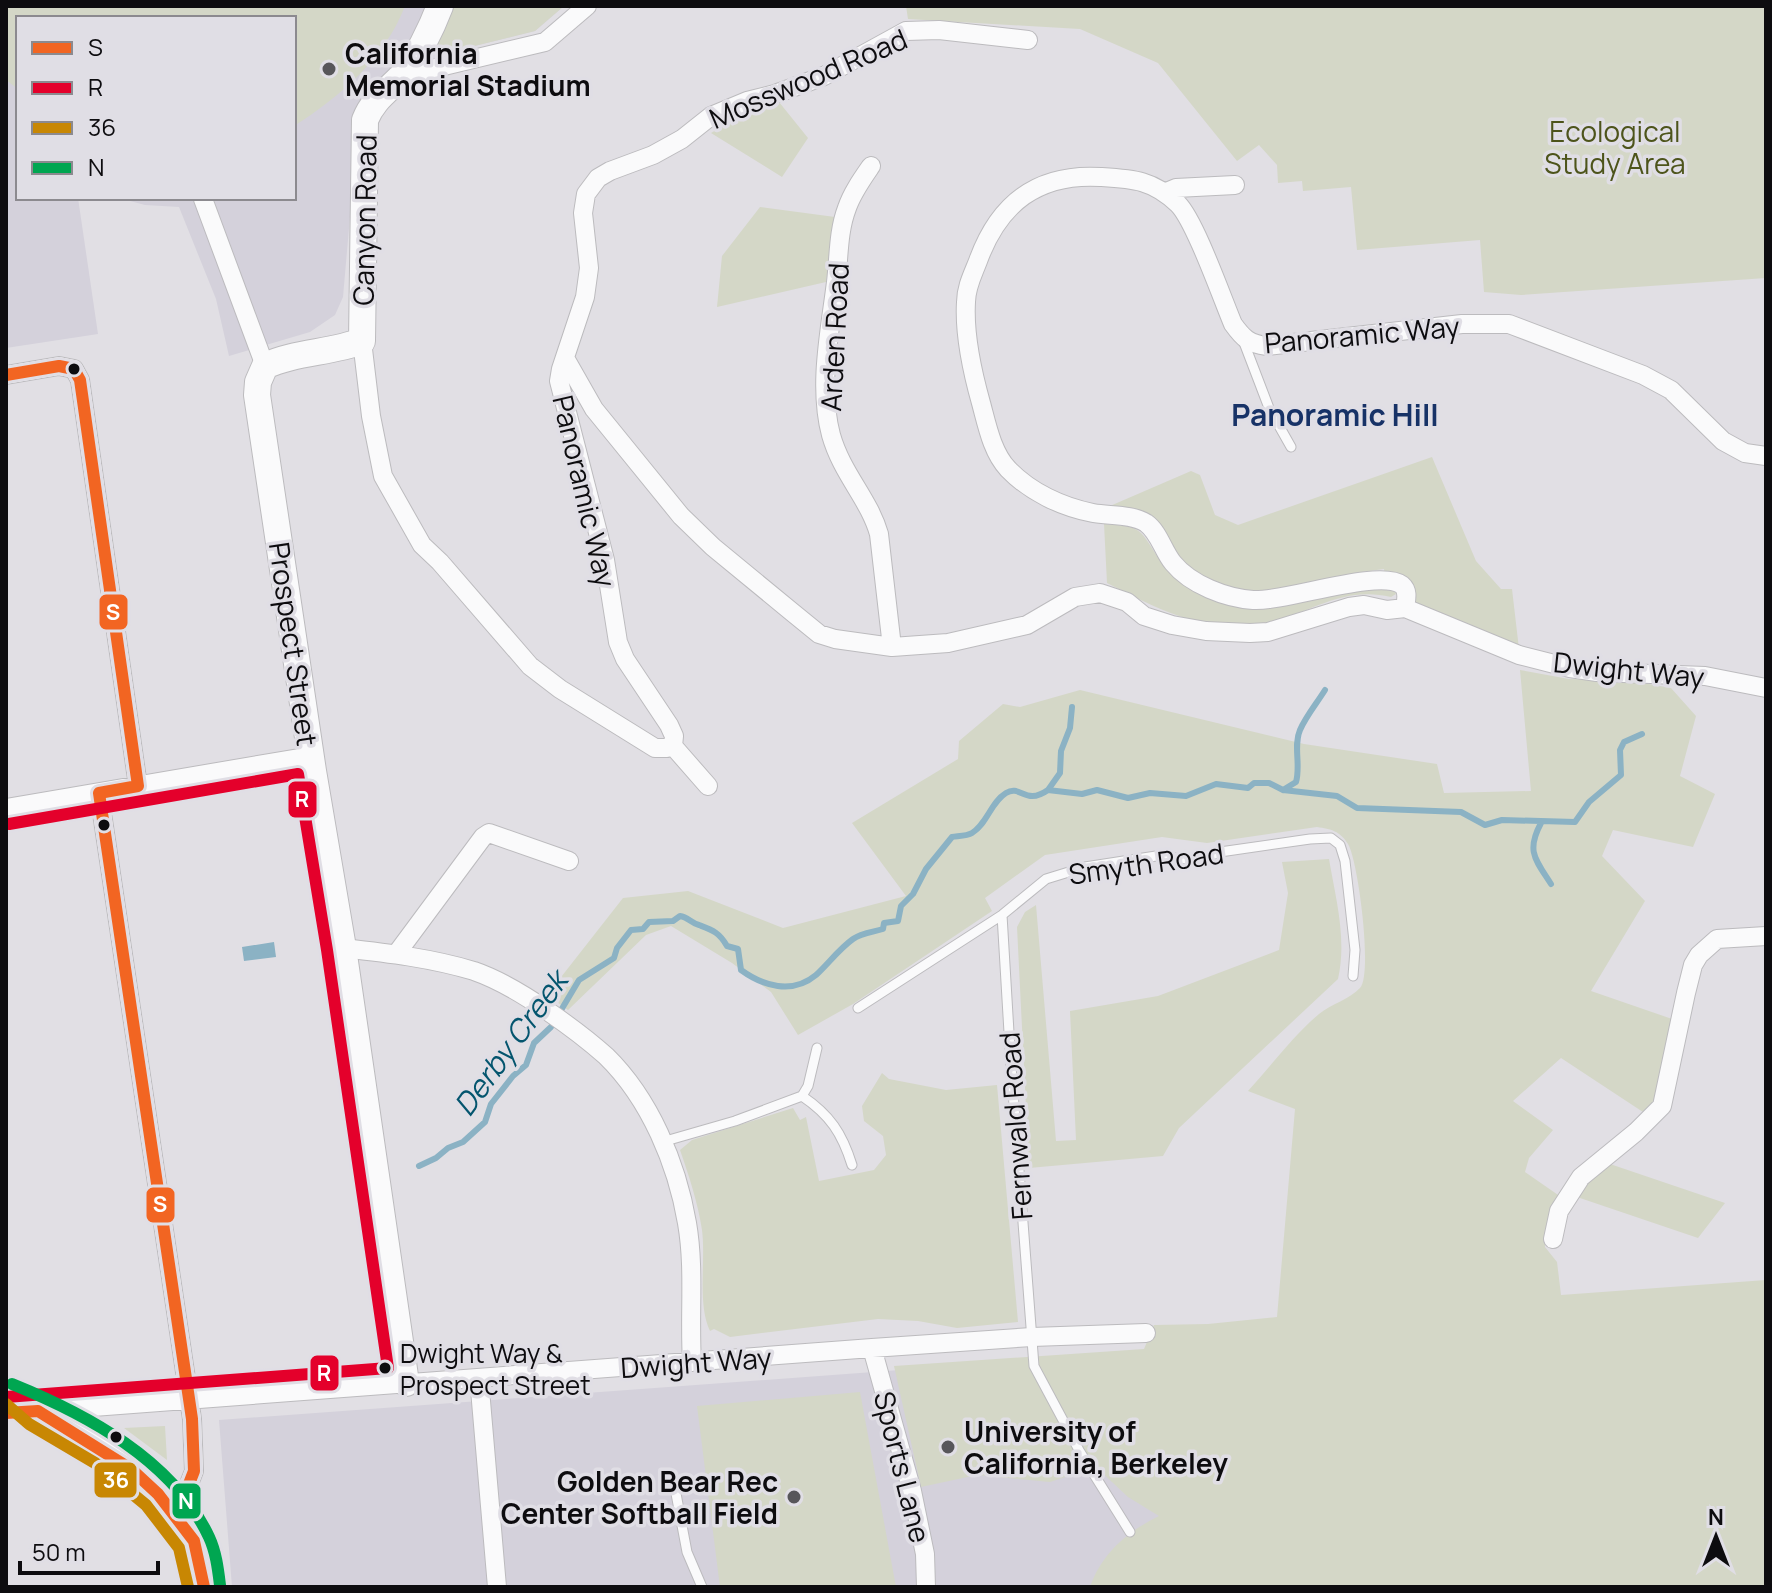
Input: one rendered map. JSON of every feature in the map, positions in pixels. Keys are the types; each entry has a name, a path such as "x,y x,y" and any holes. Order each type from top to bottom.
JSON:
{"street":[{"path":"402,76 440,6"},
{"name":"Canyon Road","path":"362,341 365,120 372,104 402,76 545,42 587,6"},
{"name":"Mosswood Road","path":"565,358 585,297 589,268 583,213 586,194 598,178 653,155 682,139 711,116 824,76 906,31 939,30 1028,40"},
{"name":"Arden Road","path":"871,166 858,184 846,210 831,318 825,397 831,434 841,465 874,517 879,534 892,647"},
{"path":"1235,185 1176,188 1164,193 1152,184 1134,179 1062,178 1025,194 996,223 978,261 965,305 973,373 996,453 1022,482 1056,501 1090,513 1144,522 1153,530 1174,565 1204,585 1229,596 1255,600 1278,599 1343,584 1390,582 1405,588 1405,608"},
{"name":"Panoramic Way","path":"1164,193 1180,206 1233,324 1242,337 1252,344 1267,346 1462,324 1509,324 1643,375 1671,390 1723,441 1745,453 1766,456"},
{"path":"203,200 265,366 281,359 347,347 362,341 371,416 383,476 422,545 530,666 560,689 655,748 673,746"},
{"name":"Panoramic Way","path":"565,358 594,409 681,516 713,547 819,634 835,639 892,647 948,643 1027,625 1075,597 1100,593 1127,602 1144,616 1206,631 1268,632 1349,607 1405,608"},
{"name":"Panoramic Way","path":"565,358 559,381 605,560 618,642 625,659 669,725 674,736 673,746 708,786"},
{"path":"6,375 59,366 74,369 80,380 138,786"},
{"name":"Prospect Street","path":"265,366 258,382 257,395 343,948 406,1383"},
{"name":"Dwight Way","path":"1405,608 1519,655 1570,668 1705,676 1766,688"},
{"path":"6,808 311,756"},
{"path":"99,793 188,1399 194,1471 177,1515"},
{"path":"397,953 489,833 569,861"},
{"path":"1553,1239 1559,1211 1581,1177 1636,1132 1662,1106 1686,993 1693,965 1699,955 1717,939 1766,936"},
{"path":"343,948 397,953 476,972 539,1005 607,1058 634,1091 662,1142 680,1190 691,1259 692,1362"},
{"name":"Dwight Way","path":"6,1413 872,1348 1146,1333"},
{"name":"Sports Lane","path":"872,1348 912,1491 925,1554 926,1587"},
{"path":"479,1378 497,1587"},
{"path":"6,1383 38,1411"},
{"path":"6,1399 38,1411 106,1450 158,1494 194,1541 204,1587"}],"lane":[{"path":"1242,337 1269,408 1291,447"},
{"name":"Smyth Road","path":"858,1008 1002,915 1046,879 1085,867 1156,856 1198,860 1220,852 1331,838 1340,845 1345,861 1355,950 1353,976"},
{"name":"Fernwald Road","path":"1002,915 1034,1366 1080,1452 1130,1532"},
{"path":"662,1142 735,1121 802,1096 808,1086 817,1048"},
{"path":"802,1096 821,1109 844,1138 852,1165"},
{"path":"674,1483 687,1552 702,1587"}],"shaded area":[{"path":"6,6 564,6 535,31 454,51 360,102 343,297 335,315 310,332 229,356 216,299 179,207 145,205 126,200 296,200 296,16 16,16 16,200 78,200 98,334 6,348"},
{"name":"University of California, Berkeley","path":"1200,1348 1766,1450 1766,1587 232,1587 219,1420"}],"green space":[{"name":"California Memorial Stadium","path":"6,6 405,6 386,43 359,75 296,125 296,16 16,16 16,88 6,80"},
{"path":"451,6 564,6 535,31 454,51 440,58 436,46"},
{"name":"Ecological Study Area","path":"906,6 1766,6 1766,278 1521,295 1484,292 1480,240 1357,250 1351,187 1303,191 1302,181 1278,183 1277,165 1259,145 1237,161 1158,63 1080,29 908,19"},
{"path":"779,102 808,138 782,177 711,133 746,112"},
{"path":"760,207 835,217 826,282 717,307 722,256"},
{"path":"1432,457 1476,561 1501,589 1512,589 1519,649 1416,608 1385,577 1384,569 1354,573 1354,578 1277,594 1220,587 1179,561 1156,520 1140,513 1103,509 1191,471 1200,475 1215,515 1238,525"},
{"path":"1104,524 1137,530 1174,577 1260,608 1343,592 1375,589 1395,591 1396,594 1391,597 1373,594 1340,598 1260,625 1220,626 1200,622 1161,609 1107,583"},
{"path":"1520,670 1569,679 1627,680 1671,688 1696,716 1680,776 1715,794 1693,847 1613,830 1602,856 1645,901 1591,991 1675,1020 1656,1102 1646,1114 1561,1058 1513,1101 1553,1130 1529,1158 1525,1172 1561,1197 1545,1231 1545,1247 1557,1262 1561,1295 1766,1280 1766,1517 1762,1517 1766,1520 1766,1587 1090,1587 1101,1564 1117,1545 1159,1516 1128,1497 1096,1467 1050,1482 977,1475 921,1487 894,1366 1144,1349 1154,1325 1208,1324 1277,1317 1295,1109 1248,1091 1309,1023 1324,1010 1356,992 1364,978 1365,941 1356,871 1348,844 1335,831 1317,827 1207,843 1162,837 1045,855 985,898 992,911 853,1004 798,1035 771,992 732,963 671,926 646,935 568,1010 547,995 623,898 688,891 783,928 906,896 852,823 958,759 959,741 1003,704 1020,707 1080,690 1304,744 1437,764 1444,793 1531,791"},
{"path":"1329,859 1341,934 1338,979 1179,1128 1163,1156 1029,1168 1017,927 1025,912 1036,905 1056,1141 1076,1140 1070,1011 1158,996 1279,950 1288,893 1282,862"},
{"path":"882,1073 889,1079 946,1090 997,1085 1018,1322 957,1328 918,1321 878,1319 730,1337 714,1329 710,1331 704,1308 702,1230 680,1150 692,1140 793,1108 800,1120 806,1117 819,1181 874,1170 886,1155 883,1136 864,1121 862,1106"},
{"path":"1607,1163 1725,1203 1698,1238 1577,1197 1584,1184"},
{"name":"Golden Bear Rec Center Softball Field","path":"860,1392 896,1587 720,1587 697,1406"},
{"path":"165,1426 167,1460 124,1428"}],"water":[{"path":"274,942 276,957 244,961 242,947"}],"waterway":[{"path":"1283,790 1296,782 1298,736 1325,690"},
{"path":"1048,790 1060,773 1061,751 1070,728 1072,707"},
{"name":"Derby Creek","path":"419,1166 463,1142 485,1122 491,1104 526,1065 534,1043 551,1027 579,980 614,958 617,948 631,930 643,929 649,922 673,921 680,916 715,932 727,946 738,949 741,970 750,976 778,986 797,985 816,975 856,937 883,929 884,923 898,921 901,906 913,894 926,869 952,837 972,833 996,802 1011,791 1034,796 1048,790 1082,794 1097,790 1128,798 1150,793 1186,796 1216,784 1248,788 1254,783 1269,783 1283,790 1337,796 1357,808 1461,812 1485,825 1502,820 1575,822 1589,802 1621,775 1620,750 1624,742 1642,734"},
{"path":"1541,823 1534,841 1534,855 1551,884"}],"transit line":[{"name":"S","path":"6,375 59,366 74,369 80,380 138,786 99,793 192,1419 194,1471 177,1515"},
{"name":"R","path":"6,1397 388,1368 298,774 9,824"},
{"name":"N","path":"12,1384 97,1425 125,1443 173,1485 209,1537 220,1585"},
{"name":"36","path":"6,1404 29,1424 95,1463 146,1505 179,1548 188,1587"},
{"name":"S","path":"6,1413 38,1411 131,1469 158,1494 194,1541 204,1587"}],"place":[{"name":"California Memorial Stadium","path":"329,69"},
{"name":"Dwight Way & Prospect Street","path":"385,1368"},
{"name":"University of California, Berkeley","path":"948,1447"},
{"name":"Golden Bear Rec Center Softball Field","path":"794,1497"}],"district":[{"name":"Panoramic Hill","path":"1335,414"}]}
